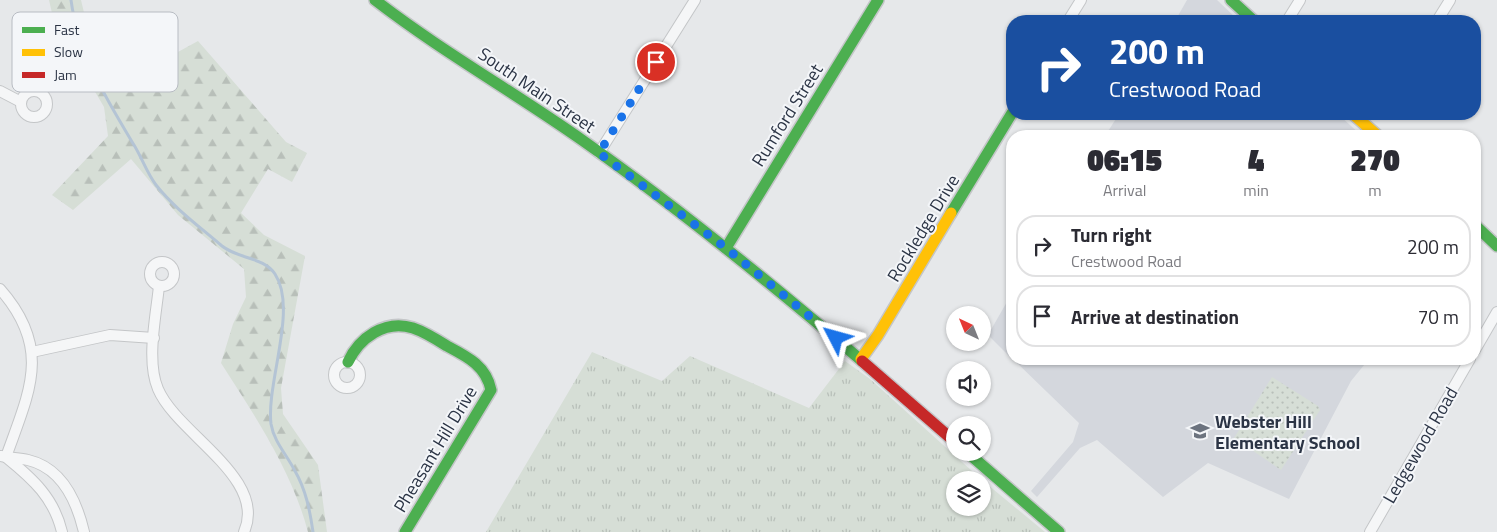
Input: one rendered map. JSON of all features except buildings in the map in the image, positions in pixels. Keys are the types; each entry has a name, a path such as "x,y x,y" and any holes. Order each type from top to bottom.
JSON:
{"street":[{"name":"South Main Street","path":"375,0 430,41 599,153 726,248 861,359 946,434"},
{"path":"599,153 695,0"},
{"name":"Rumford Street","path":"726,248 878,0"},
{"path":"1072,15 1081,0"},
{"path":"1231,0 1247,15"},
{"path":"1291,15 1300,0"},
{"path":"1441,15 1450,0"},
{"path":"0,91 20,102"},
{"name":"Rockledge Drive","path":"861,359 878,336 1008,120"},
{"path":"1362,120 1372,130"},
{"path":"1481,231 1497,246"},
{"path":"159,286 154,338 154,374 158,389 170,409 228,470 243,490 249,512 244,532"},
{"path":"0,289 21,319 32,352 32,376 29,392 3,456"},
{"path":"1481,340 1497,312"},
{"name":"Pheasant Hill Drive","path":"348,362 352,350 370,334 386,328 406,326 421,331 476,362 485,370 490,380 492,390 405,532"},
{"path":"32,352 110,335 154,338"},
{"name":"Ledgewood Road","path":"1370,532 1467,365"},
{"path":"3,456 36,482 44,491 56,513 62,532"},
{"path":"3,456 30,461 41,466 60,481 74,500 84,532"},
{"path":"976,461 1059,532"}],"shaded area":[{"path":"1187,0 1217,0 1233,15 1178,15"},
{"path":"1115,120 1345,120 1355,130 1109,130"},
{"path":"1006,304 1006,353 991,338 991,330"},
{"name":"Webster Hill Elementary School","path":"1019,365 1364,365 1351,381 1289,499 1208,463 1163,497 1097,440 1080,448 1037,497 1031,491 1073,442 1079,423"}],"green space":[{"path":"49,0 81,0 84,12 52,12"},
{"path":"198,41 286,142 307,153 292,182 268,169 241,213 264,235 305,256 281,388 283,414 318,465 327,532 308,532 292,487 271,444 221,363 233,324 246,297 244,269 178,215 131,159 73,210 52,195 108,136 104,107 95,92 178,92 178,52"},
{"path":"592,352 662,381 690,356 809,408 845,361 870,379 946,448 946,461 961,461 972,471 946,471 946,516 991,516 991,487 1045,532 486,532"},
{"path":"1272,377 1318,406 1320,410 1281,470 1234,438"}],"waterway":[{"path":"71,0 73,12"},
{"path":"104,92 150,176 163,193 222,246 264,264 275,274 281,289 283,326 273,388 271,424 278,443 292,465 305,493 313,532"}],"traffic: fast":[{"path":"375,0 426,37 556,122 618,166 725,247 862,361"},
{"path":"726,248 878,0"},
{"path":"1231,0 1247,15"},
{"path":"951,213 1008,120"},
{"path":"1481,231 1497,246"},
{"path":"348,362 366,338 383,328 403,326 426,334 469,358 480,368 489,382 491,390 405,532"},
{"path":"977,461 1059,532"}],"traffic: slow":[{"path":"1360,120 1371,130"},
{"path":"861,359 878,335 951,213"}],"traffic: jam":[{"path":"862,361 946,434"}],"place":[{"name":"Webster Hill Elementary School","path":"1200,431"}],"route":[{"path":"656,62 599,153 680,212 836,338"}]}
